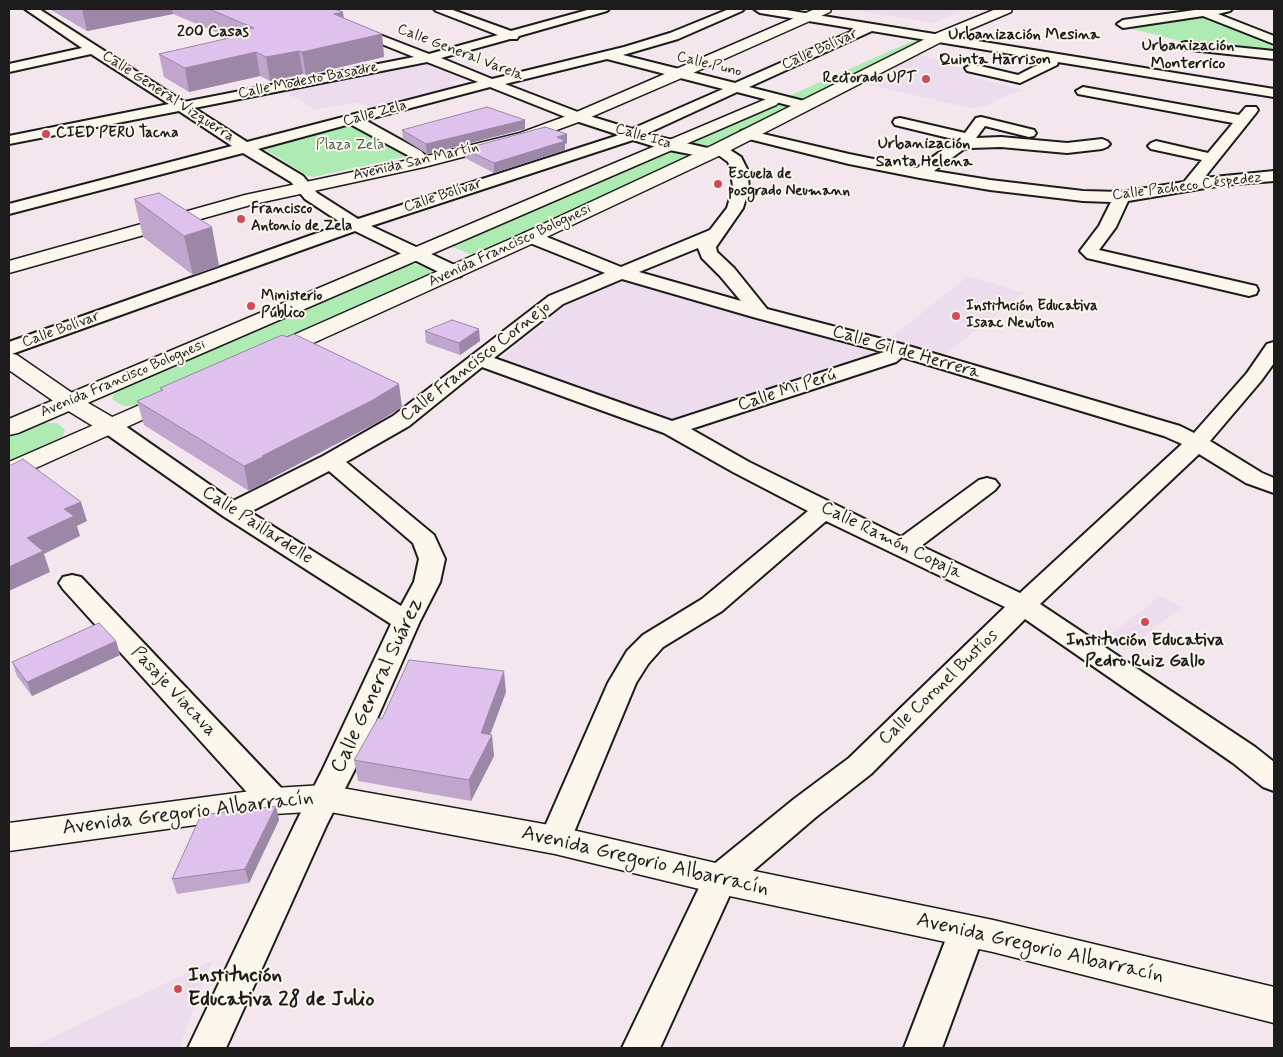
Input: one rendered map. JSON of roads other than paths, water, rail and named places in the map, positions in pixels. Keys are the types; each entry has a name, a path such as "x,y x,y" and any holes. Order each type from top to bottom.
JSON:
{"main road":[{"name":"Avenida San Martín","path":"9,266 243,201 424,162 526,136 578,117 825,9"},
{"path":"832,75 979,9"},
{"name":"Avenida Francisco Bolognesi","path":"255,361 531,237 714,151 940,37 1006,9"},
{"name":"Avenida Francisco Bolognesi","path":"9,428 805,87"},
{"path":"439,245 477,262"},
{"path":"9,360 70,402 110,426"},
{"path":"9,471 191,389"},
{"name":"Avenida Gregorio Albarracín","path":"9,837 274,801 325,798 556,840 720,879 967,931 1274,1005"}],"street":[{"name":"Calle General Vizquerra","path":"31,9 184,106 244,147 297,179 311,196 356,225 454,272"},
{"name":"Calle General Varela","path":"302,9 578,117"},
{"path":"440,9 512,36"},
{"path":"556,9 579,16"},
{"name":"Calle Modesto Basadre","path":"9,140 428,58 603,9"},
{"name":"Calle Zela","path":"9,209 491,83 607,55 674,36 738,9"},
{"path":"760,9 1272,88"},
{"path":"1123,24 1226,9"},
{"path":"1202,12 1274,40"},
{"name":"Calle Bolívar","path":"9,349 356,225 488,181 563,159 633,134 871,27"},
{"path":"1186,46 1274,55"},
{"path":"9,68 95,49"},
{"path":"1010,49 972,68 1020,79 1052,62"},
{"name":"Calle Puno","path":"607,55 803,105"},
{"path":"1189,186 1272,88"},
{"path":"1083,91 1243,120"},
{"path":"1176,123 1186,111"},
{"name":"Calle Ica","path":"578,117 671,146 714,151"},
{"path":"353,120 416,154 424,162"},
{"path":"920,173 964,142 981,121 1062,141 1070,140 1084,133"},
{"path":"900,122 964,142 1001,142 1067,148 1102,144"},
{"name":"Calle Pacheco Céspedez","path":"746,134 848,159 1031,191 1121,197 1223,180 1274,176"},
{"path":"1165,136 1156,146 1212,158"},
{"path":"714,151 735,160 739,169 741,188 735,208 706,247 708,254 727,272 760,313"},
{"path":"1121,197 1107,227 1089,251 1093,254 1249,290"},
{"name":"Calle Francisco Cornejo","path":"232,511 331,461 401,421 414,401 478,359 556,300 716,234"},
{"name":"Calle Gil de Herrera","path":"531,237 621,272 760,313 898,349 1172,430 1254,478 1274,486"},
{"path":"291,344 317,356"},
{"name":"Calle Coronel Bustíos","path":"641,1048 720,879 860,766 1023,605 1197,443 1254,377 1274,348"},
{"name":"Calle Mi Perú","path":"672,428 889,358 898,349"},
{"name":"Calle Ramón Copaja","path":"478,359 672,428 824,510 1023,605 1236,749 1274,778"},
{"name":"Calle Paillardelle","path":"110,426 232,511 406,621"},
{"name":"Calle General Suárez","path":"206,1048 325,798 406,621 427,582 432,559 425,540 331,461"},
{"path":"904,548 988,485"},
{"path":"556,840 622,684 637,658 653,641 683,624 712,604 824,510"},
{"name":"Pasaje Viacava","path":"72,583 274,801"},
{"path":"924,1048 967,931"}],"place":[{"name":"Rectorado UPT","path":"926,79"},
{"name":"CIED PERU Tacna","path":"46,134"},
{"name":"Escuela de posgrado Neumann","path":"718,184"},
{"name":"Francisco Antonio de Zela","path":"241,219"},
{"name":"Ministerio Público","path":"251,306"},
{"name":"Institución Educativa Isaac Newton","path":"956,316"},
{"name":"Institución Educativa Pedro Ruiz Gallo","path":"1145,622"},
{"name":"Institución Educativa 28 de Julio","path":"178,989"}],"district":[{"name":"200 Casas","path":"213,33"},
{"name":"Urbanización Mesina","path":"1024,36"},
{"name":"Urbanización Monterrico","path":"1188,56"},
{"name":"Quinta Harrison","path":"995,61"},
{"name":"Urbanización Santa Helena","path":"924,154"}],"park label":[{"name":"Plaza Zela","path":"350,146"}]}
